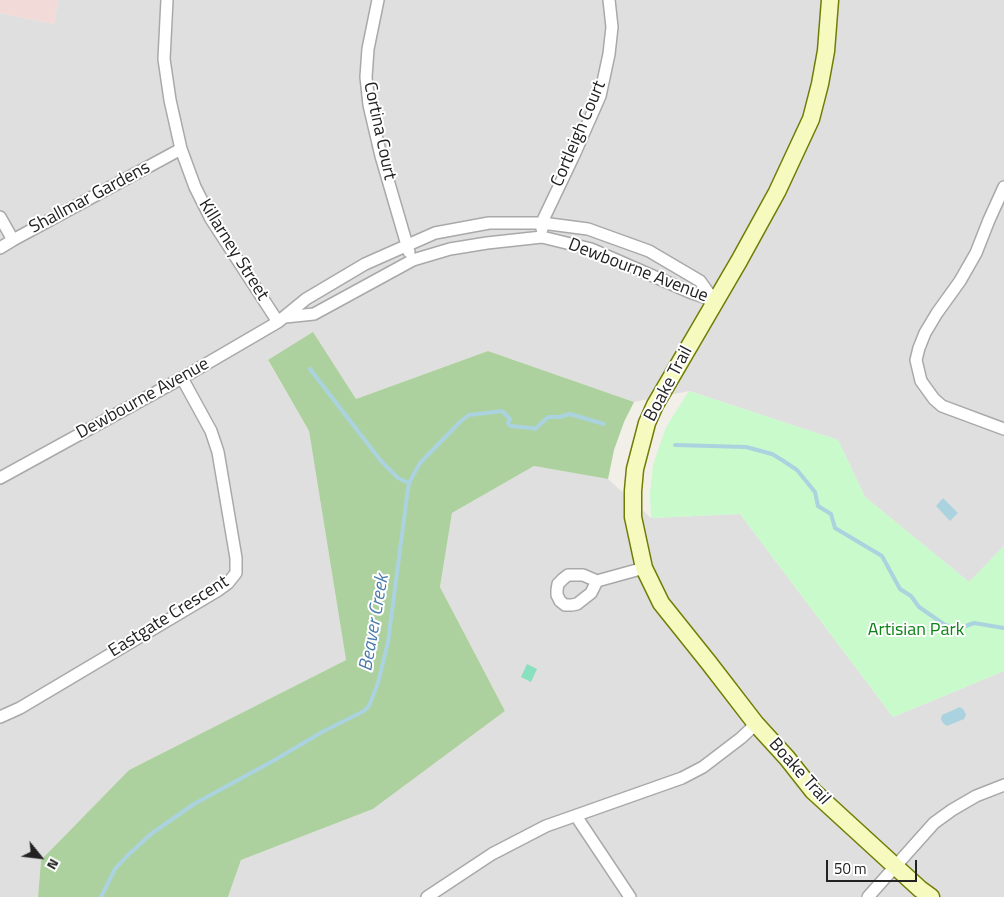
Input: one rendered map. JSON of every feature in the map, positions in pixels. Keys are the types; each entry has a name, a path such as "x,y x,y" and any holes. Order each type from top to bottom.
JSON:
{"street":[{"name":"Killarney Street","path":"167,0 164,59 170,100 181,149 211,219 282,320"},
{"name":"Cortina Court","path":"378,0 368,49 366,77 369,105 381,156 407,246 413,260"},
{"name":"Cortleigh Court","path":"542,237 542,223 600,96 609,54 612,27 609,0"},
{"name":"Boake Trail","path":"830,0 826,52 811,119 777,192 655,405 640,445 635,470 633,517 644,568 661,603 756,724 813,790 931,897"},
{"name":"Shallmar Gardens","path":"0,248 181,149"},
{"path":"1004,187 976,253 960,281 925,333 916,360 921,381 934,399 942,406 1004,429"},
{"path":"0,217 13,240"},
{"name":"Dewbourne Avenue","path":"0,478 182,378 282,320 306,299 365,264 435,233 489,223 542,223 588,229 649,251 700,281 715,302"},
{"name":"Dewbourne Avenue","path":"282,320 314,314 413,260 450,249 542,237 591,249 715,302"},
{"name":"Eastgate Crescent","path":"0,717 20,708 217,591 228,583 236,573 236,558 218,452 211,431 182,378"},
{"path":"597,581 644,568"},
{"path":"427,897 492,854 546,826 682,778 703,767 756,724"},
{"path":"868,897 934,823 976,796 1004,786"},
{"path":"576,816 630,897"}],"shaded area":[{"path":"0,0 58,0 54,24 0,13"},
{"path":"58,0 1004,0 1004,546 969,582 865,497 838,440 689,391 634,402 488,351 356,399 313,333 268,361 309,431 346,660 129,770 41,860 38,897 0,897 0,13 54,24"},
{"path":"534,466 608,479 651,518 740,514 893,717 1004,671 1004,897 228,897 241,860 373,809 505,711 440,587 452,513"}],"green space":[{"path":"313,332 356,399 488,351 634,402 624,422 614,450 608,479 534,466 452,513 440,587 505,711 373,809 241,860 228,897 38,897 41,860 129,770 346,660 309,431 268,360"},
{"name":"Artisian Park","path":"689,391 838,440 865,497 969,582 1004,546 1004,671 893,717 740,514 651,518 650,494 653,465 666,427"},
{"path":"527,664 537,669 531,682 521,677"}],"water":[{"path":"943,498 958,513 950,521 936,506"},
{"path":"960,707 966,715 964,719 947,726 943,723 942,715"}],"waterway":[{"path":"310,369 381,461 398,478 409,483"},
{"name":"Beaver Creek","path":"101,897 115,869 151,834 194,804 322,732 364,711 369,706 378,683 388,642 409,483 420,463 461,421 469,415 502,411 510,419 508,423 510,426 535,429 548,417 570,414 604,424"},
{"name":"Beaver Creek","path":"675,445 746,447 772,454 797,470 815,492 818,506 831,514 835,528 882,556 900,589 911,596 919,607 945,625 960,628 974,623 1004,628"}]}
